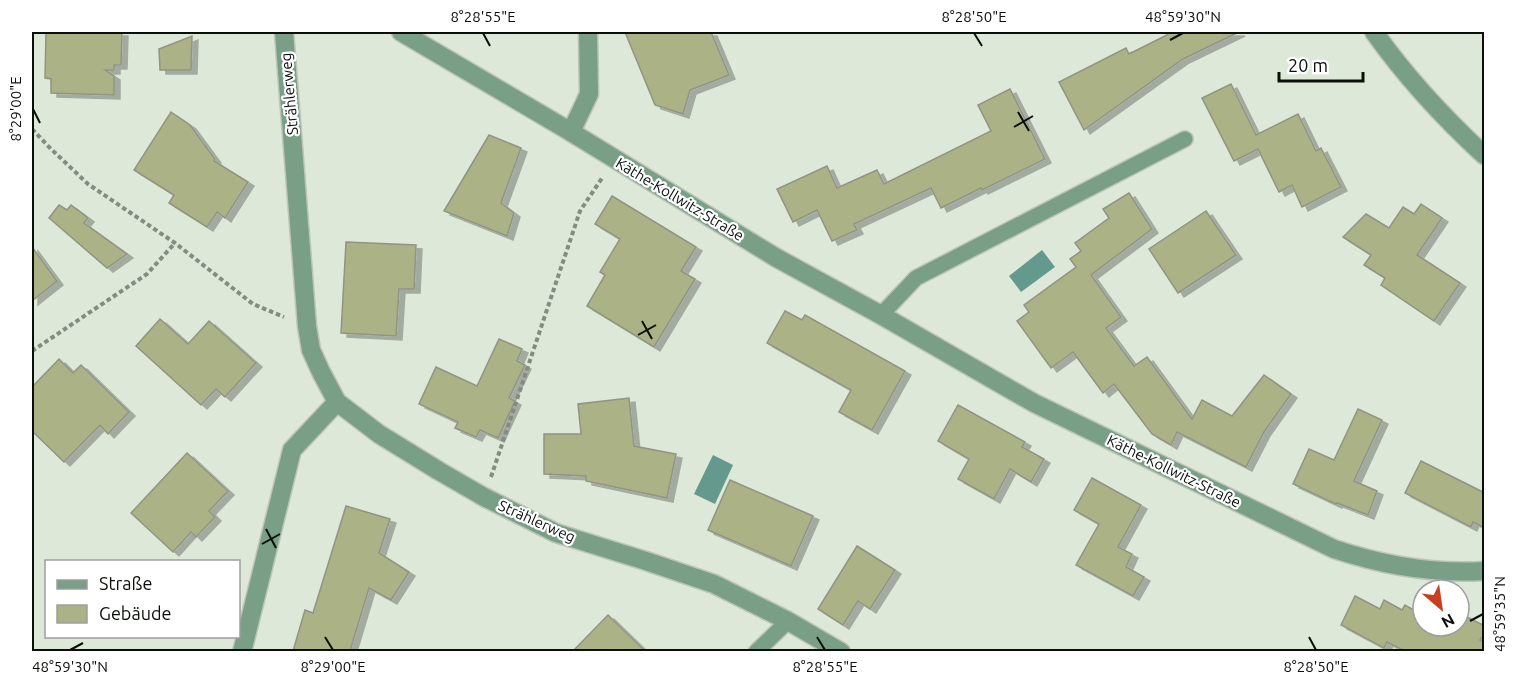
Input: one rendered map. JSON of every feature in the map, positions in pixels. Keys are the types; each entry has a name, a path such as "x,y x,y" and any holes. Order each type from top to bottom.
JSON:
{"street":[{"name":"Strählerweg","path":"284,32 307,326 311,350 337,402 379,434 439,471 484,497 556,533 714,584 788,621 841,651"},
{"path":"401,32 571,132 589,94 588,32"},
{"path":"1374,32 1391,55 1454,127 1485,155"},
{"name":"Käthe-Kollwitz-Straße","path":"571,132 775,257 882,315 1034,403 1335,549 1375,561 1420,568 1452,572 1485,571"},
{"path":"242,651 291,450 337,402"}],"lane":[{"path":"882,315 916,278 1185,139"},
{"path":"756,651 788,621"}],"path":[{"path":"32,129 88,184 175,243 253,304 307,326"},
{"path":"484,497 580,212 614,159"},
{"path":"32,351 147,274 175,243"}],"water":[{"path":"1042,250 1055,267 1021,292 1009,276"},
{"path":"713,455 733,465 715,504 694,494"}],"building":[{"path":"46,32 122,32 121,65 114,65 114,70 105,70 114,76 114,95 51,93 51,79 45,78"},
{"path":"625,32 711,32 729,75 690,90 683,114 655,105"},
{"path":"1170,32 1239,32 1183,59 1084,130 1059,82 1126,48 1129,54"},
{"path":"192,36 191,70 160,70 159,49"},
{"path":"1231,84 1256,135 1298,114 1316,151 1321,148 1341,187 1302,207 1292,185 1279,192 1258,149 1234,161 1202,98"},
{"path":"1010,89 1045,159 941,208 931,188 854,224 857,230 832,241 817,210 793,222 777,189 827,166 837,188 877,170 884,184 991,131 978,105"},
{"path":"171,112 190,125 215,159 214,161 248,182 225,218 217,212 207,227 169,203 174,195 134,170"},
{"path":"489,135 521,148 501,203 514,213 507,236 444,211"},
{"path":"1129,193 1152,229 1091,275 1121,317 1106,328 1134,366 1147,357 1192,419 1202,400 1232,416 1264,375 1291,394 1264,432 1246,467 1177,432 1171,445 1152,434 1114,384 1103,393 1073,352 1051,368 1017,321 1029,312 1024,305 1076,267 1070,259 1081,251 1075,243 1109,218 1103,209"},
{"path":"612,196 696,247 681,271 695,279 654,347 587,306 605,275 600,272 620,239 595,224"},
{"path":"1421,204 1442,218 1417,255 1460,283 1434,321 1381,285 1385,278 1364,265 1371,255 1343,237 1366,214 1389,228 1403,207 1414,214"},
{"path":"59,205 67,210 71,205 88,218 84,223 127,254 107,268 49,218"},
{"path":"1206,211 1236,255 1178,293 1149,249"},
{"path":"346,242 416,245 414,289 399,289 396,336 341,333"},
{"path":"32,247 57,281 32,301"},
{"path":"785,311 802,320 805,315 905,371 872,430 839,412 851,390 767,343"},
{"path":"160,319 188,344 209,321 256,363 225,397 216,389 201,405 136,346"},
{"path":"499,339 522,349 517,361 525,365 509,398 515,401 498,438 480,430 476,437 455,428 458,422 419,404 436,367 477,386"},
{"path":"59,359 73,373 81,365 129,412 108,434 100,425 64,462 32,431 32,387"},
{"path":"629,398 634,446 676,454 667,498 586,481 586,476 544,474 544,434 581,434 578,404"},
{"path":"958,405 1025,442 1022,447 1044,459 1031,482 1010,469 994,499 958,479 969,459 938,441"},
{"path":"1358,409 1382,420 1354,481 1377,491 1368,515 1336,504 1293,484 1309,449 1334,460"},
{"path":"187,453 228,491 209,511 215,517 196,537 191,532 173,552 131,513"},
{"path":"1421,461 1485,493 1485,528 1473,522 1471,527 1405,493"},
{"path":"1092,478 1141,505 1118,547 1132,554 1126,567 1144,577 1133,596 1076,565 1099,524 1074,510"},
{"path":"730,480 813,516 791,566 708,530"},
{"path":"346,506 390,519 379,553 409,572 391,600 369,588 350,651 293,651 305,610 313,613"},
{"path":"857,546 895,570 870,609 858,601 843,625 818,609"},
{"path":"1355,596 1380,609 1384,600 1402,610 1405,605 1411,608 1411,638 1471,638 1471,619 1485,626 1485,633 1480,640 1485,643 1485,651 1405,651 1387,642 1384,648 1341,625"},
{"path":"608,615 645,651 573,651"}]}
